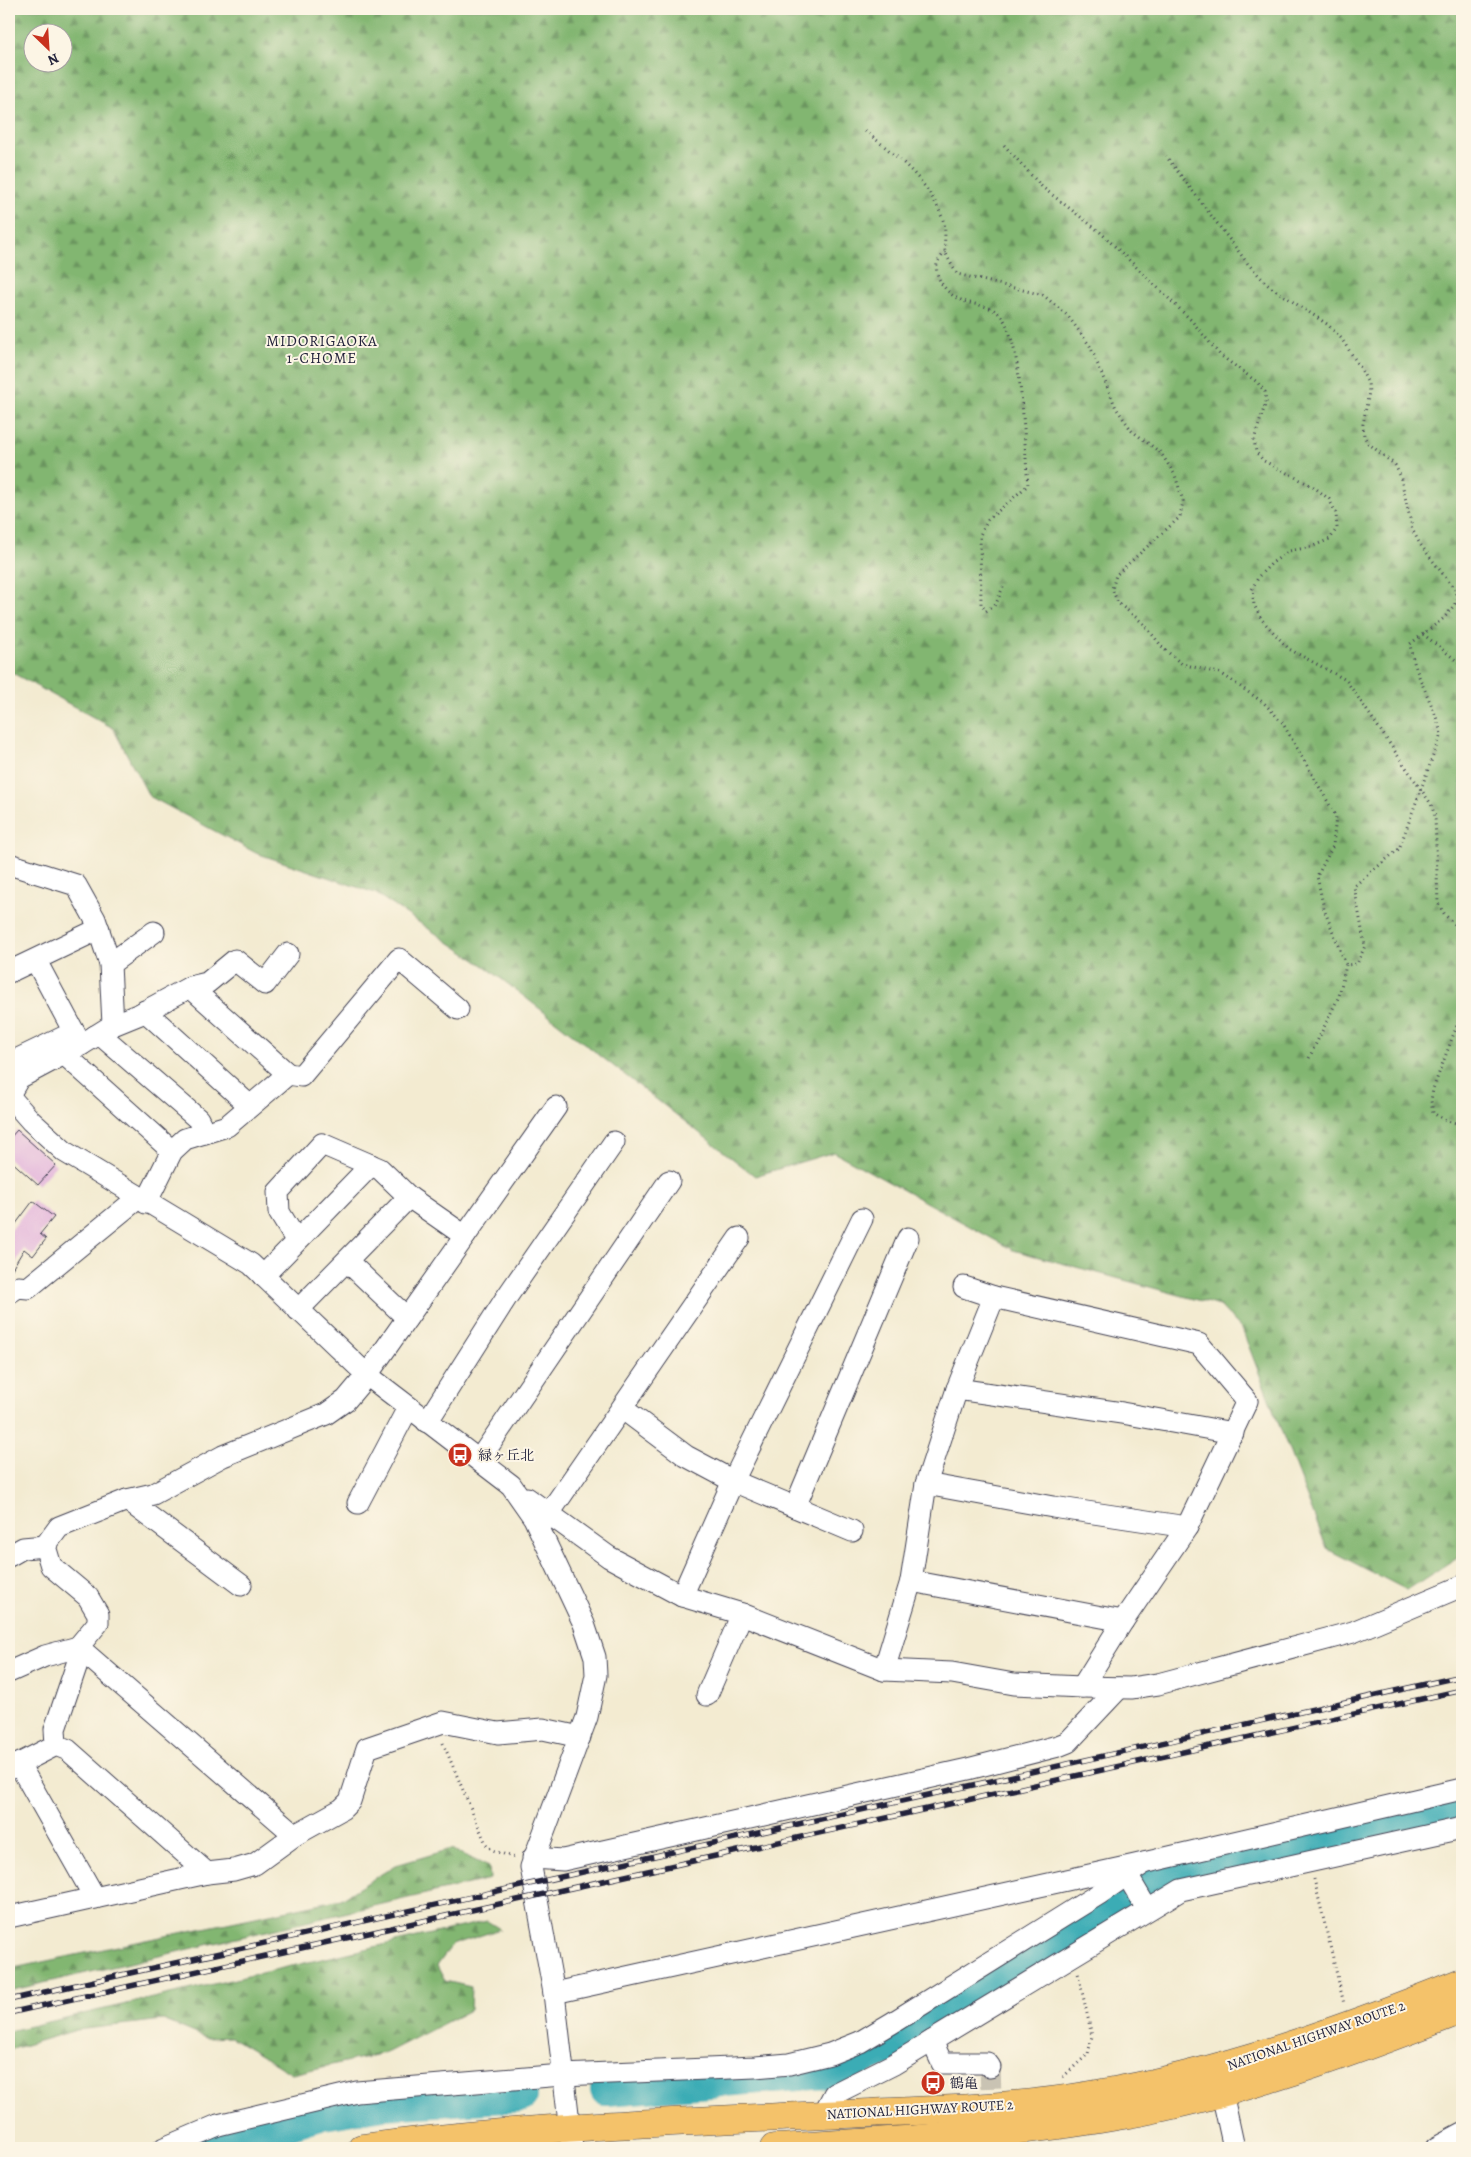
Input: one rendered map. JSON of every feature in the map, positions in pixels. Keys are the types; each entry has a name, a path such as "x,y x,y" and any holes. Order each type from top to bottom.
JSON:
{"highway":[{"name":"NATIONAL HIGHWAY ROUTE 2","path":"362,2148 570,2138 823,2115 990,2107 1089,2096 1165,2081 1227,2065 1348,2025 1462,1982"},
{"name":"NATIONAL HIGHWAY ROUTE 2","path":"774,2148 881,2143 1050,2125 1123,2115 1222,2093 1339,2056 1462,2010"}],"street":[{"path":"9,864 76,885 99,929 110,964 113,1025"},
{"path":"9,972 36,961 99,929"},
{"path":"110,964 154,932"},
{"path":"288,954 265,984 235,960 207,983 190,987 146,1011 79,1042 18,1078 9,1095 31,1121 65,1152 142,1200 228,1249 263,1276 367,1375 511,1485 544,1521 609,1557 682,1596 742,1614 884,1670 952,1673 1014,1684 1082,1687 1119,1688 1167,1682 1353,1632 1462,1586"},
{"path":"190,987 288,1074 301,1076 399,959 458,1009"},
{"path":"36,961 79,1042 172,1152"},
{"path":"146,1011 250,1106"},
{"path":"9,1059 10,1061 103,1037 198,1120 205,1133"},
{"path":"9,1293 18,1287 28,1288 142,1200 172,1152 185,1139 227,1126 288,1074"},
{"path":"9,1556 23,1548 45,1546 59,1527 126,1500 153,1494 223,1456 326,1414 346,1400 367,1375 556,1107"},
{"path":"427,1422 506,1298 614,1142"},
{"path":"296,1240 279,1212 278,1192 322,1144 380,1169 409,1197 465,1236"},
{"path":"263,1276 371,1165"},
{"path":"479,1460 669,1181"},
{"path":"298,1310 409,1197"},
{"path":"682,1596 733,1481 862,1218"},
{"path":"544,1521 740,1238"},
{"path":"796,1507 908,1238"},
{"path":"347,1261 407,1318"},
{"path":"964,1287 994,1297 1199,1344 1247,1401 1234,1433 1187,1527 1123,1621 1082,1687"},
{"path":"884,1670 911,1581 926,1484 957,1389 994,1297"},
{"path":"957,1389 1122,1412 1234,1433"},
{"path":"358,1503 408,1408"},
{"path":"623,1409 686,1456 733,1481 852,1531"},
{"path":"926,1484 1053,1507 1187,1527"},
{"path":"126,1500 241,1585"},
{"path":"544,1521 584,1624 595,1657 596,1675 594,1693 580,1737 533,1858 531,1874 554,1993 570,2138"},
{"path":"9,1672 45,1656 78,1647 98,1623 98,1614 88,1597 51,1566 45,1546"},
{"path":"911,1581 1123,1621"},
{"path":"707,1695 742,1614"},
{"path":"56,1745 56,1729 79,1658 78,1647"},
{"path":"78,1647 295,1835"},
{"path":"533,1858 562,1860 968,1769 1058,1746 1068,1742 1119,1688"},
{"path":"9,1917 255,1864 295,1835 342,1809 350,1801 367,1748 443,1722 498,1733 543,1729 580,1737"},
{"path":"95,1898 14,1766 56,1745 68,1750 207,1873"},
{"path":"554,1993 1135,1869 1462,1789"},
{"path":"823,2115 834,2094 894,2064 1180,1890 1462,1828"},
{"path":"1135,1869 1147,1909"},
{"path":"164,2148 218,2125 357,2092 562,2075 755,2067 789,2064 830,2054 860,2042 1135,1869"},
{"path":"932,2040 942,2063 987,2063 990,2067"},
{"path":"1222,2093 1234,2148"},
{"path":"1436,2148 1462,2134"}],"path":[{"path":"865,131 900,157 918,177 935,204 944,224 946,252 957,274 1043,295 1068,316 1090,346 1116,408 1132,431 1161,454 1175,475 1183,501 1180,517 1116,575 1112,588 1118,604 1143,623 1164,649 1182,664 1222,674 1264,703 1282,722 1336,816 1333,846 1317,876 1324,910 1346,965 1339,996 1309,1058"},
{"path":"1004,145 1042,187 1100,232 1191,320 1220,355 1258,382 1265,392 1266,402 1254,440 1256,452 1264,461 1314,487 1329,499 1336,513 1337,528 1330,539 1311,547 1289,550 1272,563 1259,576 1252,588 1254,605 1262,620 1289,649 1346,680 1431,804 1435,816 1438,903 1444,915 1462,931"},
{"path":"1166,156 1253,270 1269,286 1327,324 1341,338 1368,383 1369,392 1364,436 1368,443 1395,465 1400,475 1413,531 1420,544 1456,590 1455,604 1444,618 1410,644 1412,662 1437,715 1441,734 1399,848 1354,886 1365,946 1357,964 1346,965"},
{"path":"946,252 937,263 938,277 948,290 960,300 990,308 1001,316 1009,331 1017,363 1028,485 988,520 980,535 980,604 986,611 996,604 1003,587"},
{"path":"1423,634 1462,665"},
{"path":"1462,1012 1430,1101 1433,1113 1446,1121 1462,1124"},
{"path":"443,1722 443,1744 486,1844 492,1850 506,1856 525,1860 533,1858"},
{"path":"1310,1861 1348,2025"},
{"path":"1035,2102 1088,2054 1092,2036 1081,1979 1070,1956"}],"green space":[{"path":"9,9 1462,9 1462,1554 1407,1590 1327,1549 1242,1329 1220,1306 1013,1250 834,1152 755,1176 486,967 375,893 256,853 149,796 113,728 9,671"},
{"path":"451,1849 489,1867 490,1879 9,1991 9,1969 341,1899 396,1865"},
{"path":"487,1921 500,1929 452,1945 437,1966 445,1981 471,1987 470,2010 388,2052 292,2074 231,2037 207,2038 163,2020 76,2030 9,2050 9,2031"}],"building":[{"path":"17,1130 56,1165 38,1185 9,1159 9,1139"},
{"path":"33,1201 54,1217 40,1234 46,1239 33,1256 24,1249 9,1274 9,1233"}],"waterway":[{"path":"606,2090 827,2073 883,2051 1151,1882 1462,1812"},
{"path":"212,2148 317,2115 383,2104 522,2096"}],"tunnel":[{"path":"990,2067 993,2148"}],"railway":[{"path":"9,2000 1462,1676"},
{"path":"9,2013 1462,1690"}],"place":[{"name":"緑ヶ丘北","path":"460,1455"},
{"name":"鶴亀","path":"933,2083"}],"district":[{"name":"MIDORIGAOKA 1-CHOME","path":"322,350"}]}
